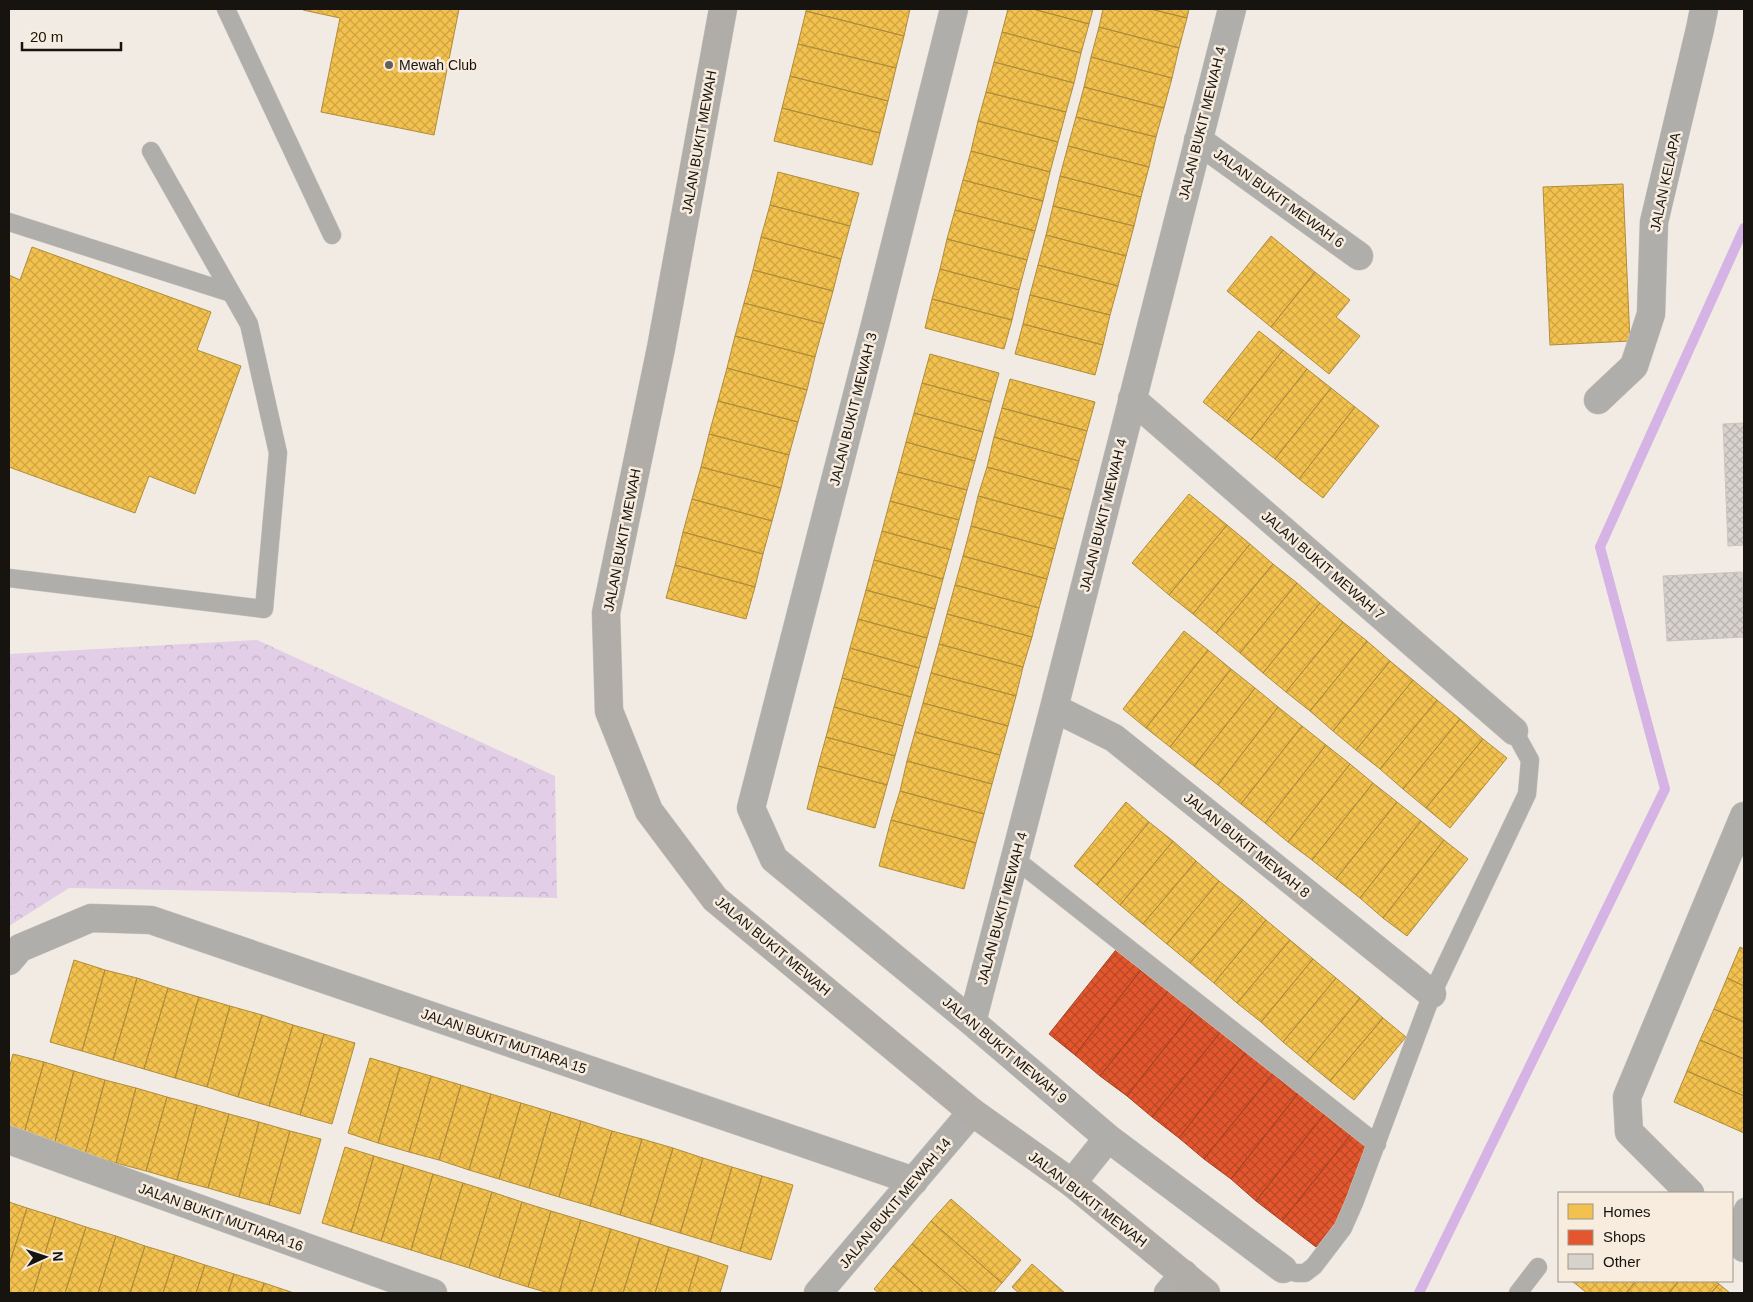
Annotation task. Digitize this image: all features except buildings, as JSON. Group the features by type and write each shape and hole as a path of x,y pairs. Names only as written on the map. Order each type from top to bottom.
{"street":[{"name":"JALAN BUKIT MEWAH","path":"723,9 661,348 606,613 609,712 649,811 715,899 972,1112 1072,1183 1176,1283 1206,1293"},
{"name":"JALAN BUKIT MEWAH 3","path":"751,808 954,9"},
{"name":"JALAN BUKIT MEWAH 4","path":"972,1022 1232,9"},
{"name":"JALAN KELAPA","path":"1598,400 1634,366 1651,314 1654,222 1704,9"},
{"name":"JALAN BUKIT MEWAH 6","path":"1198,140 1359,256"},
{"name":"JALAN BUKIT MEWAH 7","path":"1132,399 1514,731"},
{"name":"JALAN BUKIT MEWAH 8","path":"1054,708 1114,738 1432,994"},
{"name":"JALAN BUKIT MEWAH 9","path":"751,808 774,859 972,1022 1108,1138 1283,1269"},
{"path":"1689,1192 1629,1132 1627,1097 1744,816"},
{"name":"JALAN BUKIT MUTIARA 15","path":"9,960 20,948 91,918 151,920 914,1181"},
{"name":"JALAN BUKIT MEWAH 14","path":"818,1293 972,1112"},
{"path":"1072,1183 1108,1138"},
{"name":"JALAN BUKIT MUTIARA 16","path":"9,1140 433,1293"}],"lane":[{"path":"226,9 332,235"},
{"path":"9,578 264,609 278,454 249,324 151,151"},
{"path":"9,222 231,293"},
{"path":"1283,1269 1296,1273 1305,1273 1314,1266 1344,1228 1432,994 1527,794 1530,760 1514,731"},
{"path":"1015,859 1377,1144"},
{"path":"1736,1239 1744,1207"},
{"path":"1518,1293 1538,1267"}],"green space":[{"path":"257,640 555,776 557,898 69,888 9,926 9,654"}],"waterway":[{"path":"1419,1293 1665,789 1600,547 1744,228"}],"place":[{"name":"Mewah Club","path":"389,65"}]}
